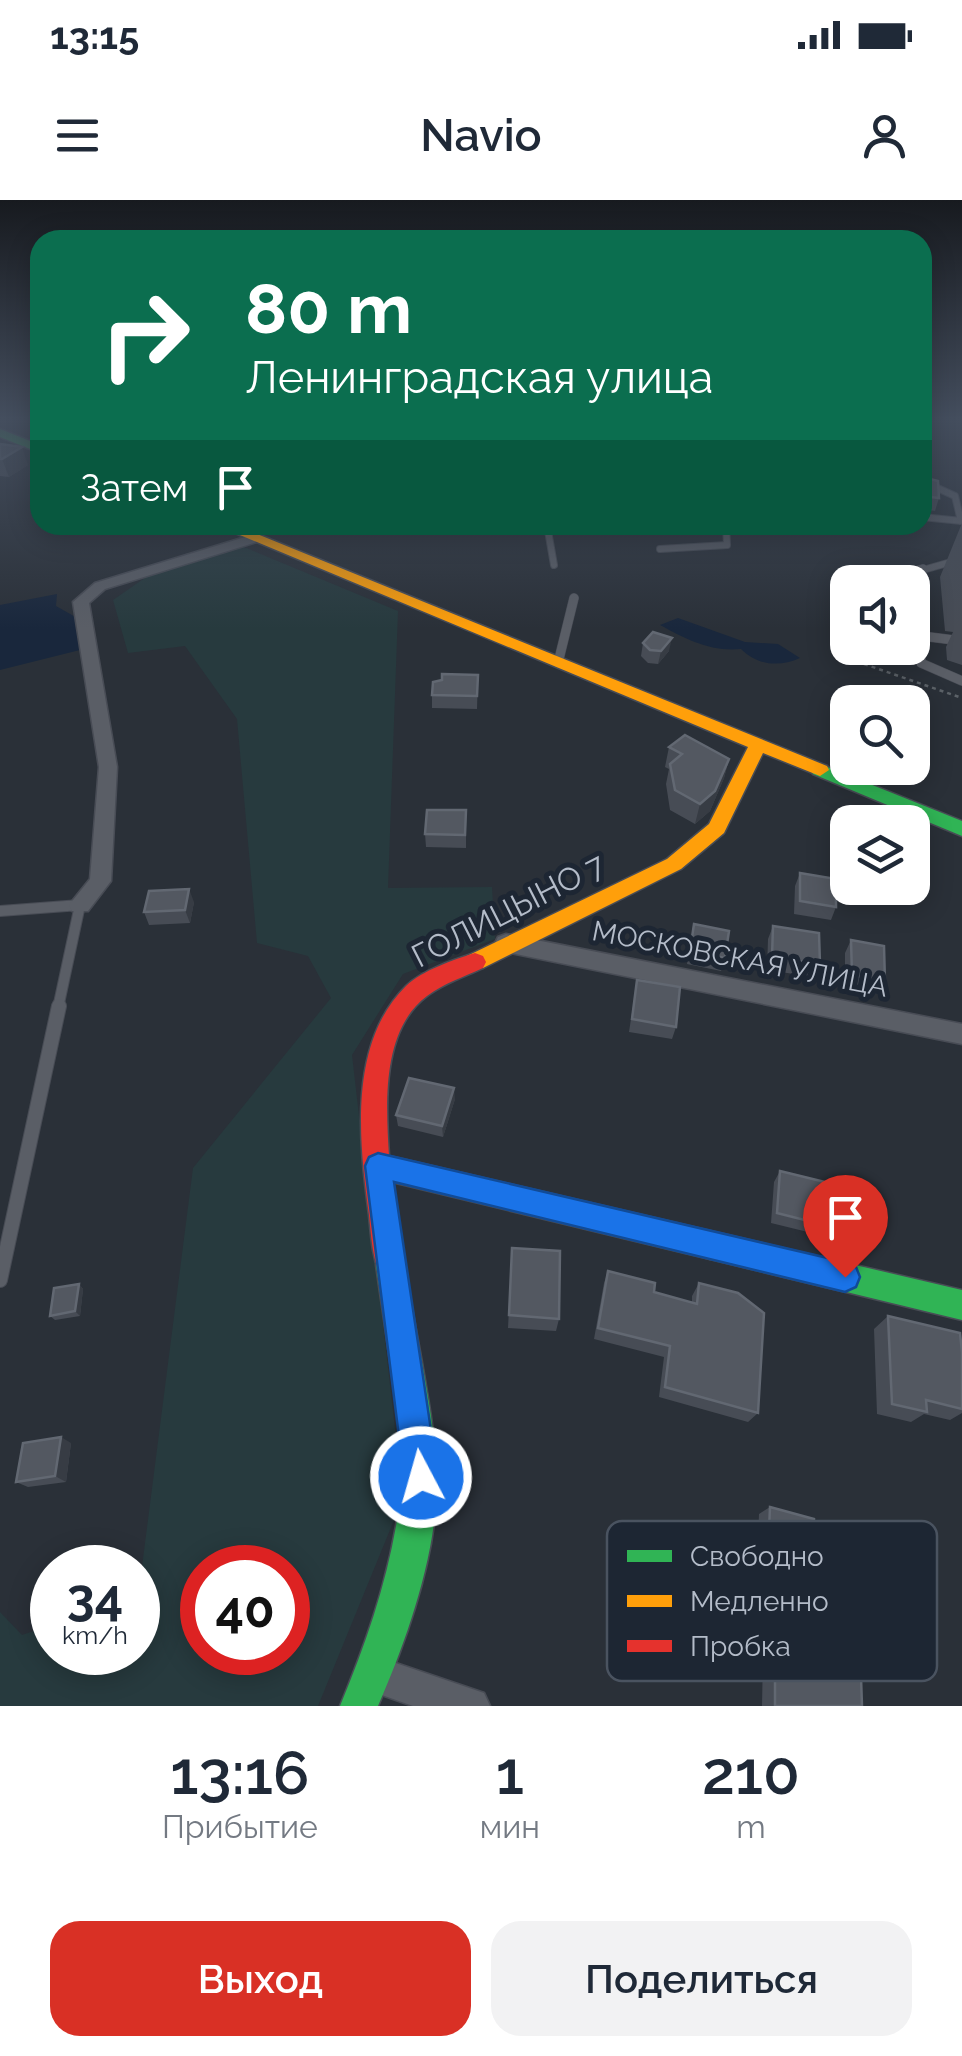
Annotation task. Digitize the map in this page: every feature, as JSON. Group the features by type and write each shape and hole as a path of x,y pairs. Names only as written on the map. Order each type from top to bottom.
{"street":[{"path":"80,905 100,880 108,767 81,602 100,586 229,535"},
{"path":"254,535 962,830"},
{"name":"ГОЛИЦЫНО 7","path":"367,1690 422,1498 420,1457 378,1166 375,1096 386,1030 414,992 506,943 674,864 718,828 758,745"},
{"name":"МОСКОВСКАЯ УЛИЦА","path":"506,943 962,1034"},
{"path":"378,1166 962,1305"},
{"path":"367,1690 471,1706"}],"lane":[{"path":"932,518 961,521 955,496 938,488"},
{"path":"548,535 554,565"},
{"path":"660,549 727,545 729,535"},
{"path":"951,562 954,550"},
{"path":"930,567 951,562 962,564"},
{"path":"558,664 574,598"},
{"path":"930,637 962,641"},
{"path":"925,665 938,674 962,680"},
{"path":"0,911 80,905 0,1280"}],"path":[{"path":"867,665 962,698"}],"green space":[{"path":"239,545 398,611 388,888 492,887 495,939 403,974 352,1055 403,1498 318,1706 0,1706 0,1612 22,1635 30,1632 30,1675 160,1675 160,1545 145,1545 193,1168 331,998 308,956 257,943 237,719 185,646 128,653 113,600 155,571"}],"water":[{"path":"57,594 56,606 79,619 84,649 0,670 0,605"},
{"path":"678,618 745,642 778,644 800,658 777,664 762,662 741,649 709,646 660,625"}],"building":[{"path":"653,632 672,638 661,651 650,650 643,643"},
{"path":"442,674 478,675 477,696 432,695 433,682 442,680"},
{"path":"685,735 729,759 715,791 700,804 675,790 670,764 682,754 669,747"},
{"path":"427,810 466,810 465,835 425,834"},
{"path":"800,873 830,878 830,905 836,907 800,901"},
{"path":"189,889 185,910 144,912 149,891"},
{"path":"694,924 729,931 725,958 690,951"},
{"path":"773,926 819,933 820,964 772,957"},
{"path":"851,940 884,946 885,982 852,975"},
{"path":"637,980 680,987 676,1027 632,1019"},
{"path":"409,1078 454,1088 442,1126 396,1115"},
{"path":"780,1171 829,1183 828,1226 777,1213"},
{"path":"512,1248 560,1251 559,1319 509,1315"},
{"path":"608,1271 655,1283 654,1292 697,1304 699,1283 738,1293 764,1313 758,1413 665,1387 670,1346 598,1328"},
{"path":"79,1284 75,1311 50,1316 54,1288"},
{"path":"888,1316 960,1333 962,1409 926,1400 927,1412 892,1404"},
{"path":"61,1437 55,1476 16,1482 23,1443"},
{"path":"770,1507 814,1519 814,1521 769,1521"},
{"path":"775,1681 861,1681 862,1706 775,1706"}],"traffic: fast":[{"path":"820,770 962,829"},
{"path":"710,1245 962,1305"},
{"path":"359,1706 403,1585 419,1489 420,1457 390,1265"}],"traffic: slow":[{"path":"247,535 820,770"},
{"path":"475,962 674,864 717,828 758,745"}],"traffic: jam":[{"path":"390,1265 374,1123 382,1050 394,1019 413,994 475,962"},
{"path":"379,1166 710,1245"}],"route":[{"path":"421,1477 378,1166 845,1277"}]}
